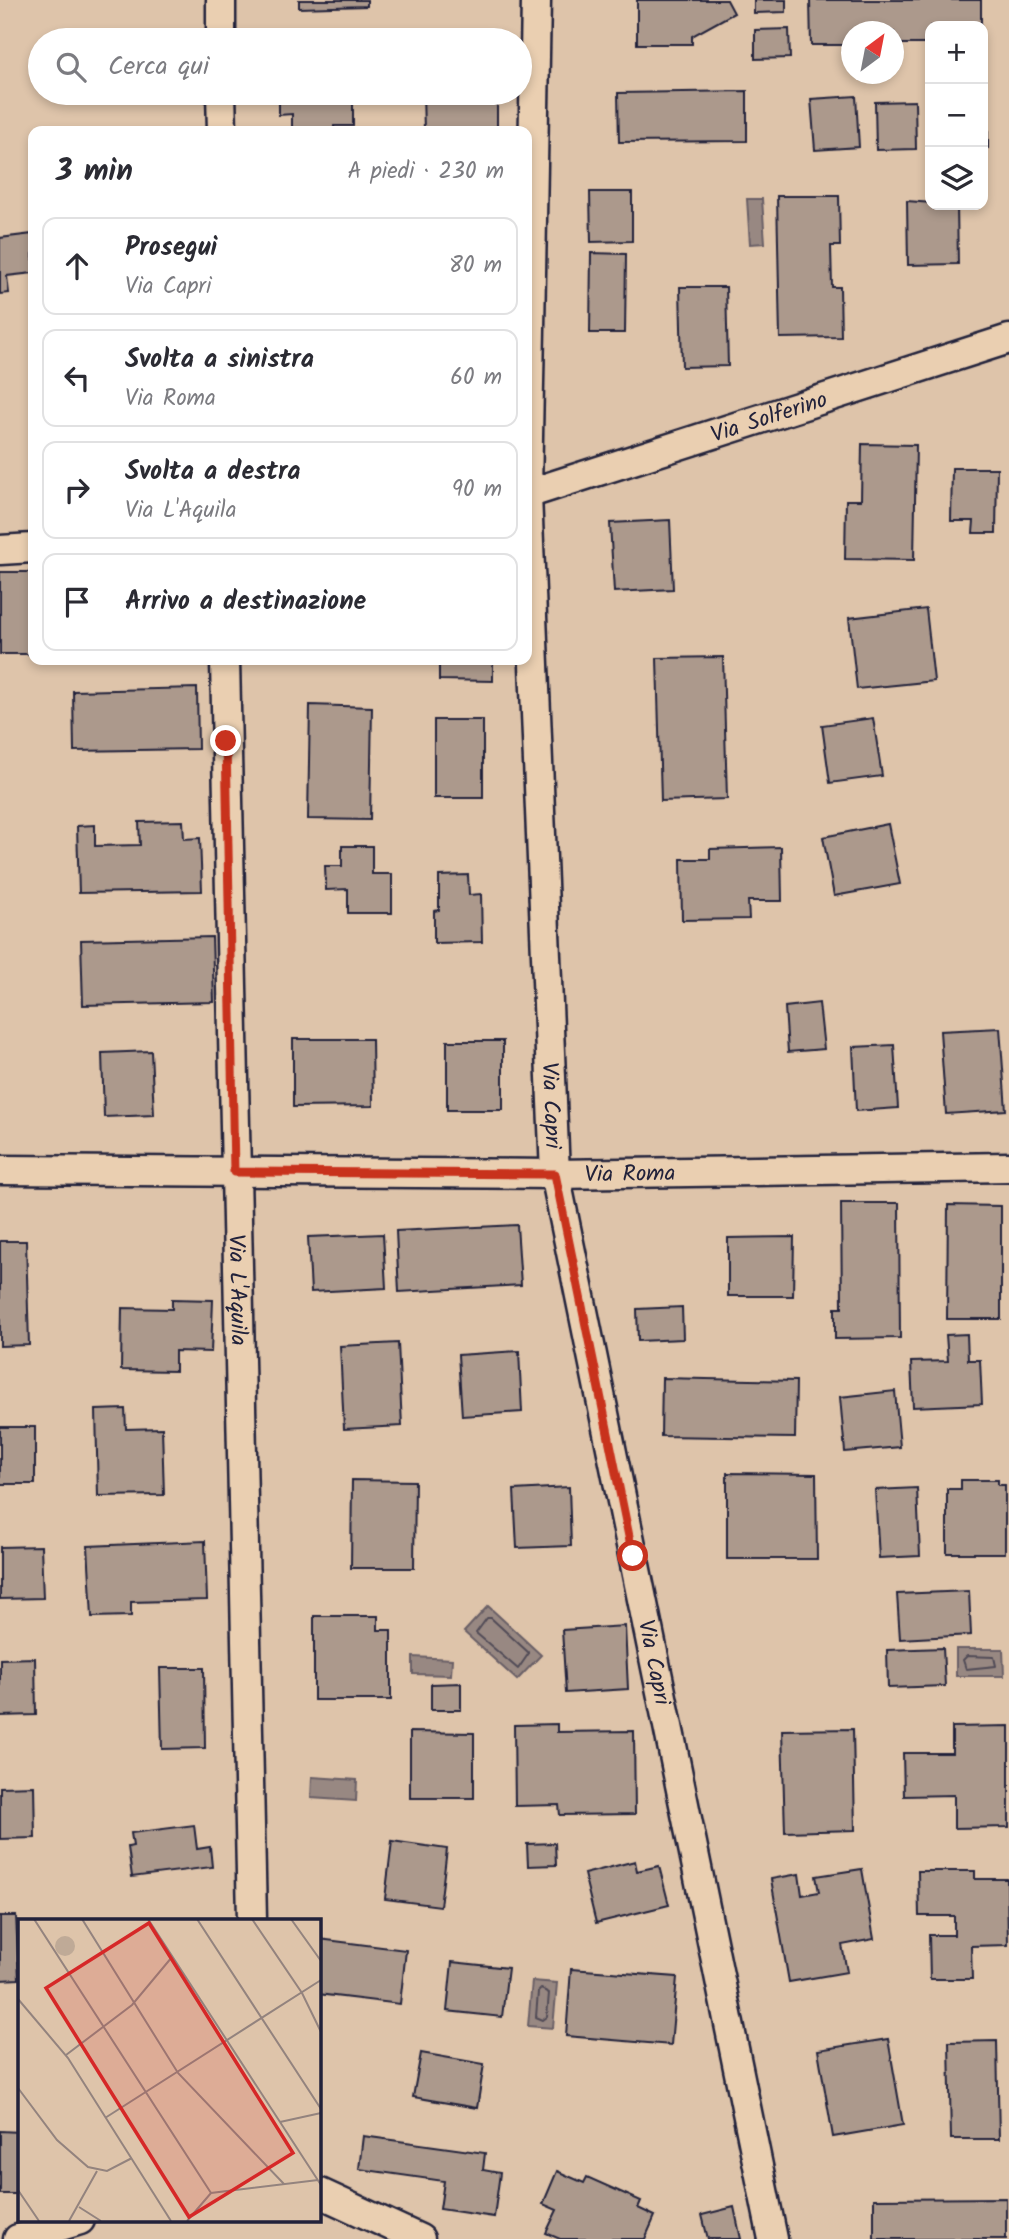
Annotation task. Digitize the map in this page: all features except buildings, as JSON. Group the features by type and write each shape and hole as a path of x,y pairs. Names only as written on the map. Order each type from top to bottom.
{"street":[{"path":"221,0 221,28"},
{"name":"Via Capri","path":"532,219 536,0"},
{"path":"221,105 222,126"},
{"name":"Via Solferino","path":"532,491 1009,339"},
{"path":"0,550 28,548"},
{"name":"Via Capri","path":"532,615 555,1174 773,2239"},
{"name":"Via L'Aquila","path":"225,665 251,1919"},
{"name":"Via Roma","path":"0,1170 555,1174 1009,1167"},
{"path":"320,2193 420,2239"},
{"path":"18,2239 73,2222"}],"water":[{"path":"747,199 762,199 765,243 750,244"},
{"path":"488,1606 541,1655 517,1680 464,1632"},
{"path":"956,1649 1003,1649 1004,1676 956,1676"},
{"path":"413,1657 452,1659 451,1675 413,1674"},
{"path":"312,1777 357,1780 356,1801 311,1798"},
{"path":"532,1981 557,1983 553,2028 528,2026"}],"route":[{"path":"226,741 234,1172 555,1174 633,1556"}]}
